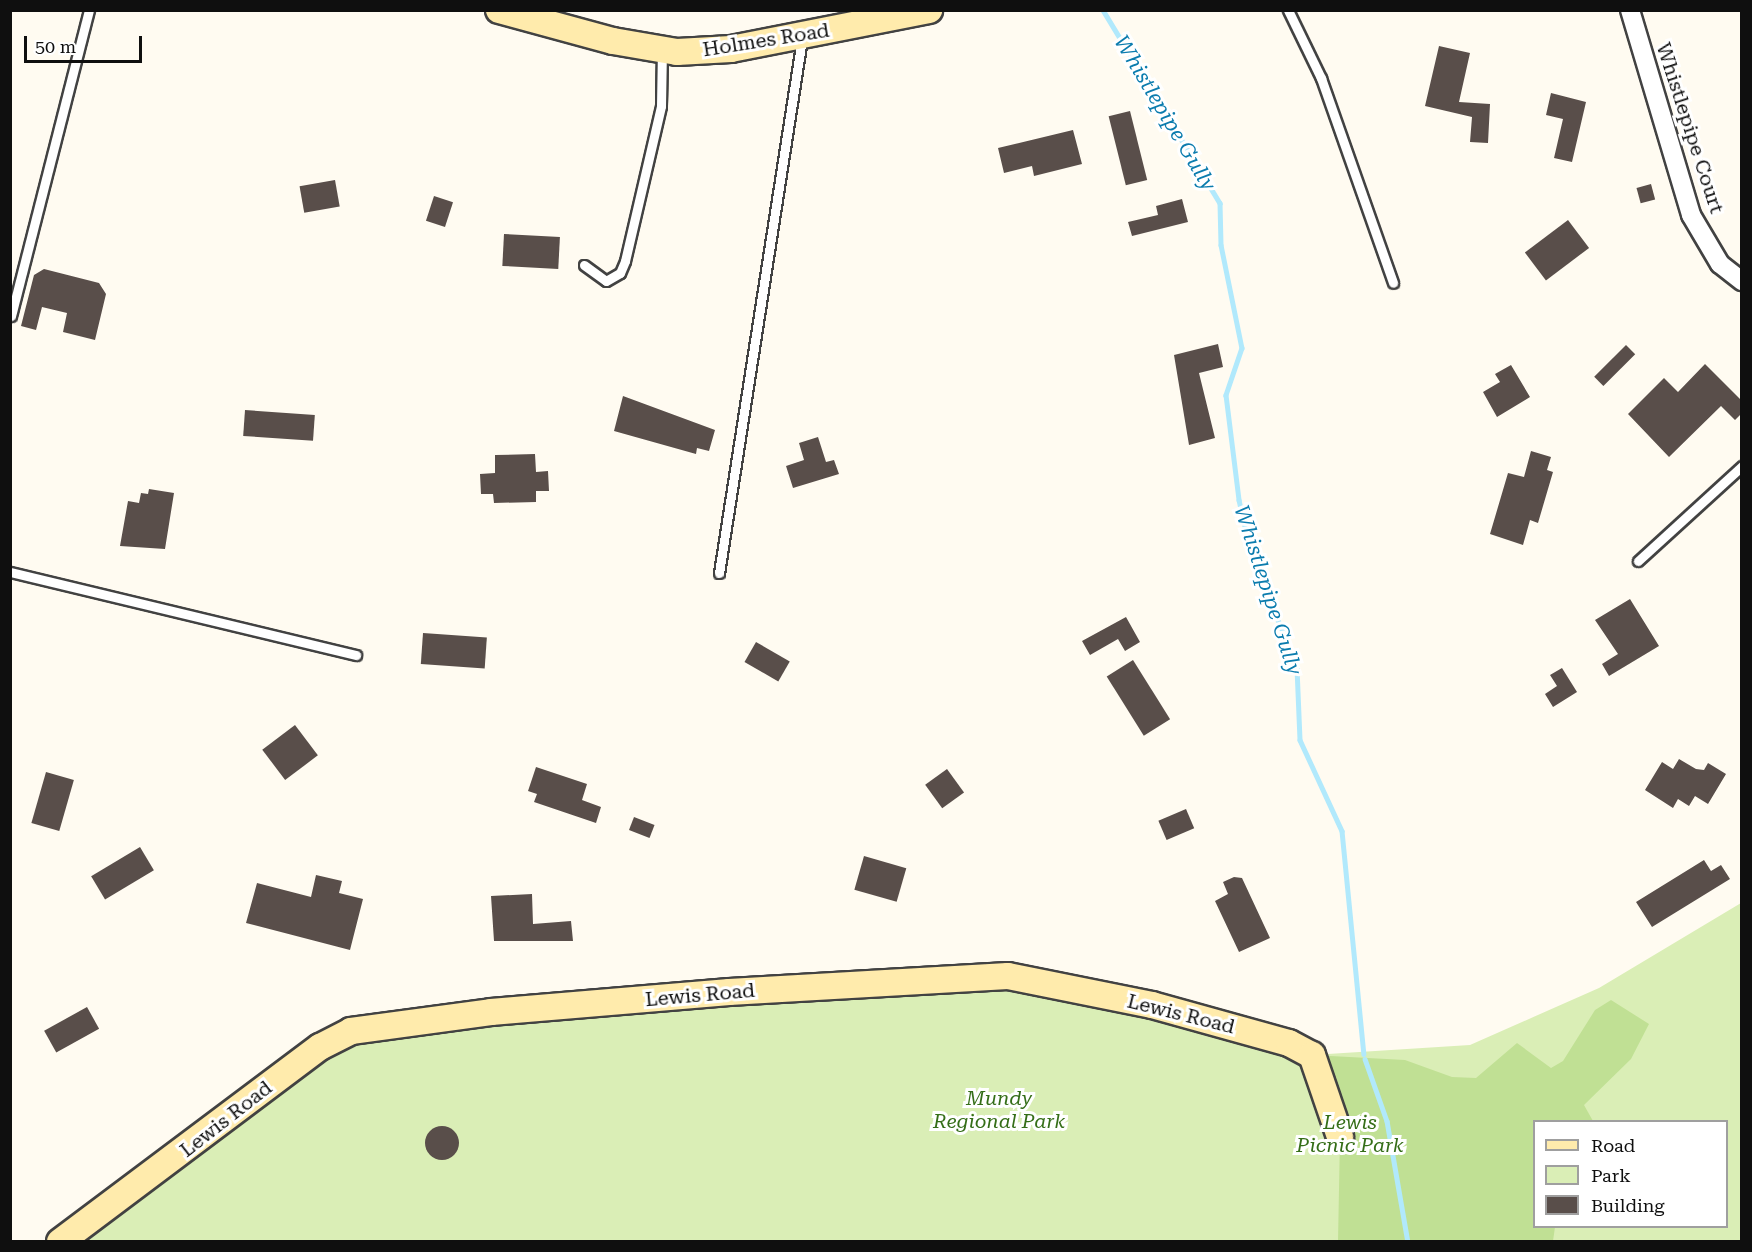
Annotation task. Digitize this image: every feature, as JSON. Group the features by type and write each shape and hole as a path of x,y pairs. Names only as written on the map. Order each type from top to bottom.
{"street":[{"name":"Holmes Road","path":"499,10 662,49 731,49 929,10"},
{"name":"Whistlepipe Court","path":"1630,10 1690,215 1720,264 1742,281"},
{"name":"Lewis Road","path":"60,1242 320,1047 351,1031 491,1012 729,992 1008,976 1152,1005 1289,1043 1312,1055 1340,1137"}],"lane":[{"path":"11,316 89,10"},
{"path":"1288,10 1321,78 1393,283"},
{"path":"719,573 803,36"},
{"path":"584,265 606,281 620,273 625,261 662,106 662,49"},
{"path":"1638,561 1742,466"},
{"path":"10,572 356,655"}],"green space":[{"name":"Mundy Regional Park","path":"1741,903 1741,1241 57,1242 351,1031 1008,976 1312,1055 1470,1045 1599,988"},
{"name":"Lewis Picnic Park","path":"1611,1000 1649,1024 1631,1059 1584,1105 1592,1120 1533,1120 1533,1228 1555,1228 1553,1241 1338,1241 1340,1137 1312,1055 1405,1060 1452,1077 1476,1078 1517,1043 1551,1068 1563,1061 1595,1010"}],"building":[{"path":"1439,46 1470,53 1459,102 1490,104 1488,143 1470,142 1472,117 1425,106"},
{"path":"1551,93 1586,102 1572,162 1554,158 1563,119 1546,115"},
{"path":"1130,111 1147,180 1126,185 1109,116"},
{"path":"1073,130 1082,164 1034,176 1032,166 1004,173 998,148"},
{"path":"335,180 340,207 304,213 300,186"},
{"path":"1651,184 1655,199 1641,203 1637,188"},
{"path":"434,196 453,202 445,227 426,221"},
{"path":"1182,199 1188,222 1132,236 1128,222 1158,215 1156,206"},
{"path":"1568,220 1589,248 1546,280 1525,252"},
{"path":"504,234 560,237 558,269 502,266"},
{"path":"44,269 99,283 106,294 95,340 63,332 67,313 42,307 36,330 21,326 34,275"},
{"path":"1218,344 1223,367 1199,373 1215,438 1189,445 1174,355"},
{"path":"1626,345 1635,354 1603,386 1594,377"},
{"path":"1705,364 1742,401 1742,413 1735,420 1721,406 1669,457 1628,414 1664,378 1678,392"},
{"path":"1511,365 1530,397 1497,417 1483,392 1500,382 1495,374"},
{"path":"623,396 715,430 709,451 697,448 696,454 614,431"},
{"path":"245,410 315,415 313,441 243,436"},
{"path":"818,437 826,462 834,460 839,474 793,488 786,466 804,460 799,443"},
{"path":"1531,451 1551,457 1547,470 1553,472 1538,523 1530,520 1523,545 1490,534 1508,473 1524,477"},
{"path":"535,454 536,472 548,471 549,491 536,491 536,502 494,503 493,494 481,494 480,474 495,473 495,455"},
{"path":"149,489 174,493 165,549 120,546 128,501 139,503 141,493 148,494"},
{"path":"1630,599 1659,646 1609,676 1602,664 1618,654 1595,620"},
{"path":"1126,617 1140,642 1125,651 1118,639 1090,655 1082,641"},
{"path":"423,633 487,637 485,668 421,664"},
{"path":"756,642 790,662 778,681 744,662"},
{"path":"1133,660 1170,719 1144,736 1107,676"},
{"path":"1562,668 1577,692 1553,707 1545,694 1557,686 1550,675"},
{"path":"295,725 318,755 285,780 262,750"},
{"path":"1679,759 1696,769 1704,770 1708,763 1726,774 1708,804 1695,796 1689,806 1678,799 1673,808 1645,790 1662,762 1673,769"},
{"path":"536,767 587,784 582,800 601,807 596,823 534,802 537,794 528,791"},
{"path":"947,769 964,792 942,808 925,785"},
{"path":"46,772 74,780 59,831 31,823"},
{"path":"1186,809 1194,828 1167,840 1158,821"},
{"path":"634,817 655,825 650,838 629,830"},
{"path":"140,847 154,870 105,900 91,876"},
{"path":"864,856 906,868 897,902 854,890"},
{"path":"1704,860 1711,871 1721,865 1730,879 1652,927 1636,902"},
{"path":"316,875 342,881 339,893 363,899 350,950 246,923 257,883 311,897"},
{"path":"1234,877 1242,878 1270,938 1239,952 1215,901 1228,894 1223,882"},
{"path":"532,894 533,924 571,921 573,941 494,941 491,896"},
{"path":"87,1007 99,1029 56,1053 44,1031"},
{"path":"442,1126 454,1131 459,1143 454,1155 442,1160 430,1155 425,1143 430,1131"}],"waterway":[{"name":"Whistlepipe Gully","path":"1103,10 1220,203 1221,245 1242,348 1226,395 1239,500 1250,549 1297,668 1300,740 1342,831 1364,1054"},
{"name":"Whistlepipe Gully","path":"1365,1059 1387,1121 1408,1242"}]}
